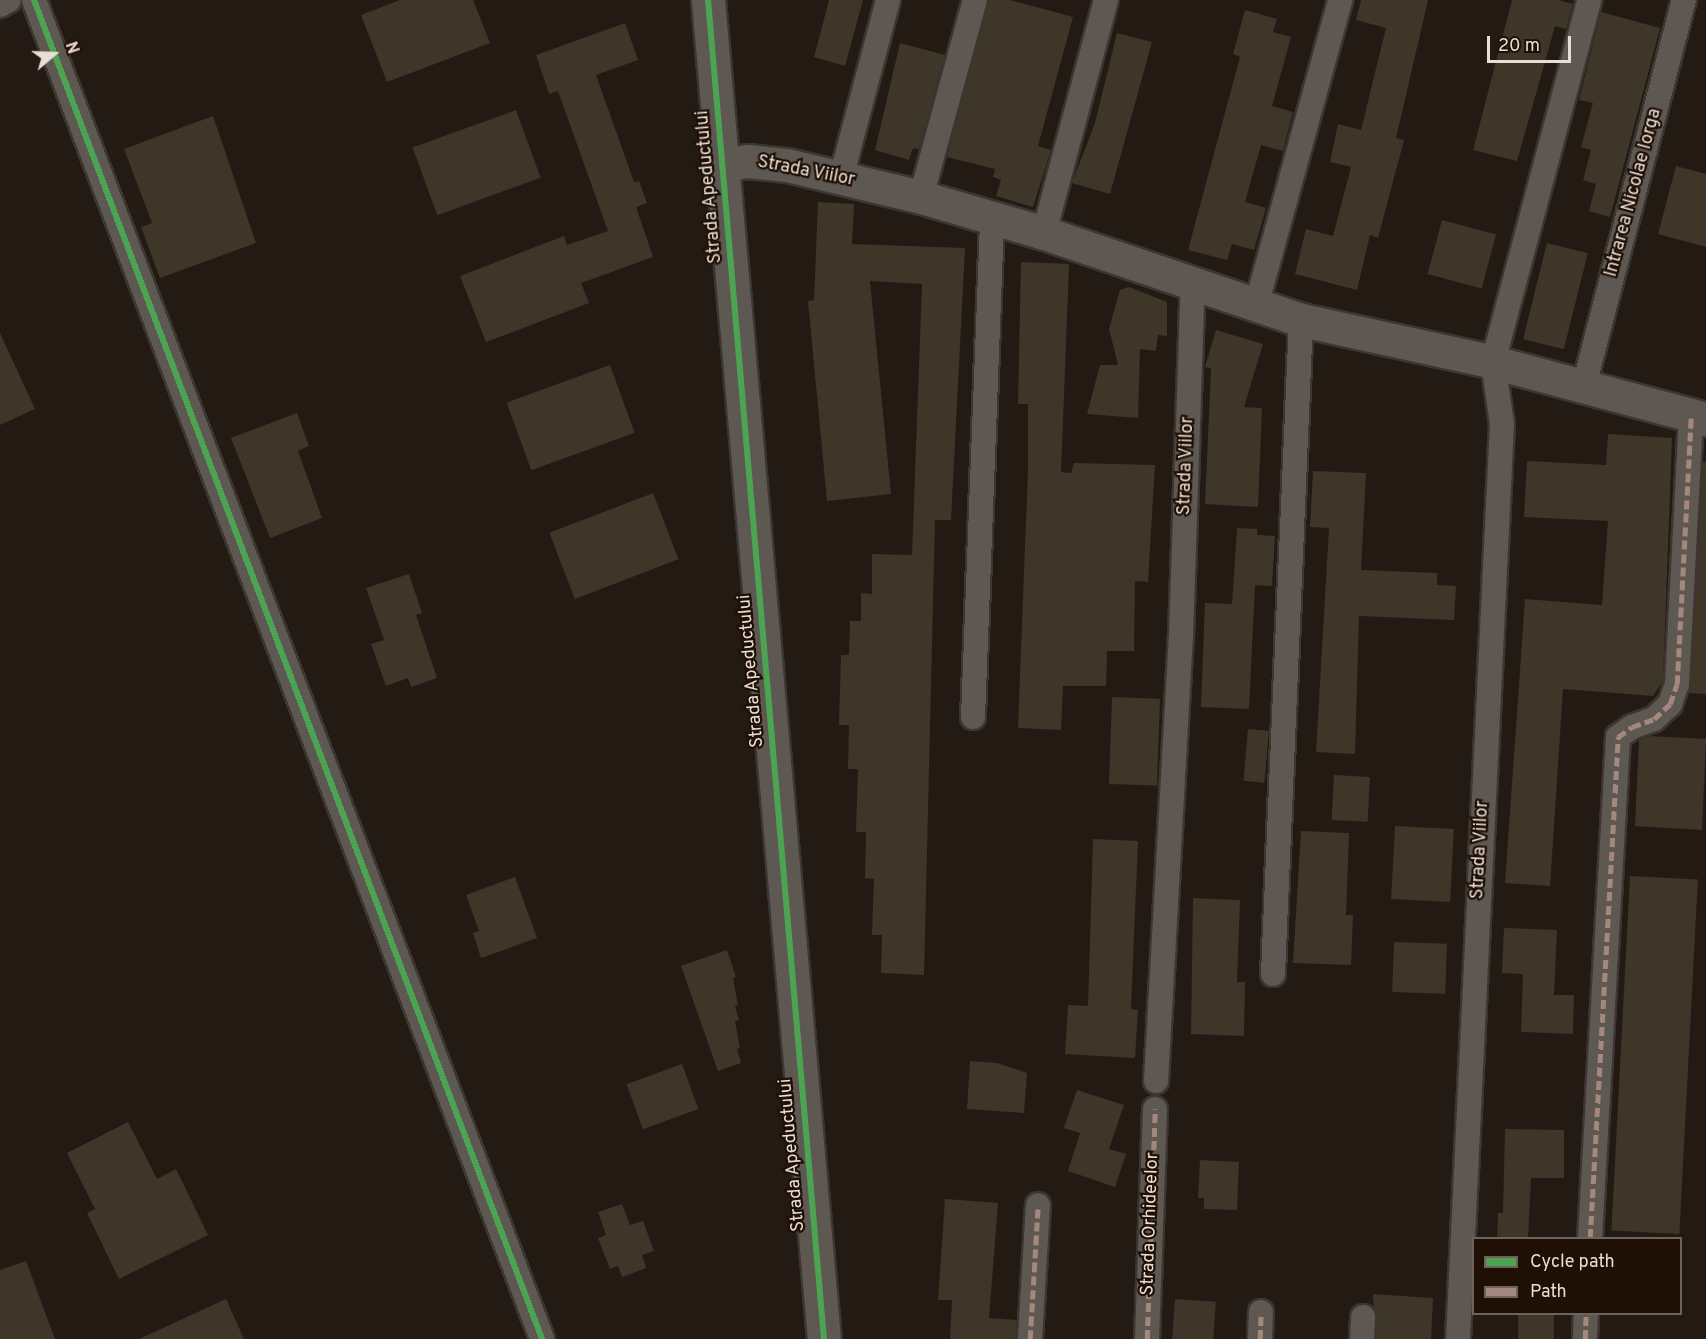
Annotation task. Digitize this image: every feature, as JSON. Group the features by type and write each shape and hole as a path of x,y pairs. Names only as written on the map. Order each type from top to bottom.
{"street":[{"path":"0,5 9,0"},
{"path":"34,0 542,1339"},
{"name":"Strada Apeductului","path":"708,0 824,1339"},
{"path":"841,178 888,0"},
{"path":"921,197 975,0"},
{"path":"1044,233 1106,0"},
{"path":"1256,306 1340,0"},
{"path":"1492,362 1589,0"},
{"name":"Intrarea Nicolae Iorga","path":"1584,386 1684,0"},
{"name":"Strada Viilor","path":"724,164 768,162 921,197 1044,233 1301,320 1492,362 1699,417"},
{"path":"973,717 992,218"},
{"name":"Strada Viilor","path":"1156,1081 1181,636 1193,283"},
{"path":"1273,974 1301,320"},
{"name":"Strada Viilor","path":"1458,1339 1502,424 1492,362"},
{"path":"1590,1237 1618,737 1632,727 1654,719 1670,704 1677,684 1699,417"},
{"name":"Strada Orhideelor","path":"1147,1339 1155,1109"},
{"path":"1030,1339 1038,1205"},
{"path":"1260,1339 1261,1312"},
{"path":"1585,1339 1586,1315"}],"building":[{"path":"400,0 473,0 490,43 387,82 361,15"},
{"path":"829,0 863,0 845,66 814,57"},
{"path":"989,0 1010,0 1073,17 1038,146 1051,150 1033,207 996,196 1001,180 993,177 995,169 947,157"},
{"path":"1361,0 1428,0 1396,138 1404,140 1378,238 1370,235 1357,290 1295,274 1306,229 1333,236 1351,167 1330,162 1338,124 1361,130 1386,28 1356,20"},
{"path":"1512,0 1558,0 1573,4 1566,29 1555,26 1517,161 1473,150"},
{"path":"1245,10 1277,19 1273,32 1291,37 1272,106 1293,112 1283,151 1261,145 1245,202 1266,208 1254,250 1232,244 1227,260 1188,250 1240,57 1233,54"},
{"path":"1601,12 1660,28 1610,217 1589,211 1596,184 1583,180 1591,150 1581,147 1593,103 1579,100"},
{"path":"625,23 638,60 596,75 634,182 639,181 647,203 636,207 653,257 581,283 589,303 486,342 460,276 564,236 567,245 608,231 558,91 549,94 536,55"},
{"path":"1117,33 1152,42 1110,194 1072,183 1095,123"},
{"path":"900,43 945,55 919,149 913,148 909,160 875,150"},
{"path":"516,110 541,178 437,215 413,148"},
{"path":"213,116 256,243 160,278 141,227 152,223 124,149"},
{"path":"1676,166 1706,174 1706,247 1658,234"},
{"path":"818,202 854,204 852,244 965,248 951,520 935,520 924,975 881,973 882,935 872,935 874,879 865,878 866,832 856,832 858,769 848,769 849,725 839,725 841,655 849,655 850,621 861,621 861,593 872,594 872,554 912,555 922,284 870,281 891,494 827,501 808,301 814,300"},
{"path":"1442,220 1496,234 1482,289 1428,274"},
{"path":"1547,243 1588,253 1564,349 1523,339"},
{"path":"1021,262 1069,264 1061,472 1071,473 1074,463 1155,465 1148,582 1135,581 1134,651 1107,651 1106,686 1063,686 1061,730 1018,728 1028,470 1028,404 1018,404"},
{"path":"1129,287 1167,302 1167,336 1158,335 1156,351 1140,349 1138,418 1087,414 1100,365 1118,365 1109,329 1120,290"},
{"path":"1216,330 1263,344 1244,407 1262,408 1258,507 1205,504 1211,368 1205,367"},
{"path":"0,333 35,409 0,425"},
{"path":"610,365 635,433 531,470 507,403"},
{"path":"297,413 309,446 298,451 322,518 270,538 231,438"},
{"path":"1608,434 1672,438 1663,681 1653,696 1563,689 1550,886 1505,883 1525,599 1602,605 1608,521 1524,517 1527,461 1606,465"},
{"path":"1703,462 1706,462 1706,694 1689,693"},
{"path":"1313,471 1366,473 1361,570 1437,573 1437,585 1456,586 1454,620 1359,616 1355,754 1316,752 1329,528 1310,527"},
{"path":"653,493 678,559 575,599 549,533"},
{"path":"1237,528 1257,529 1257,535 1275,536 1272,586 1255,585 1249,709 1201,707 1205,603 1232,604"},
{"path":"409,574 422,613 416,615 437,678 411,687 408,678 386,686 371,644 384,640 366,588"},
{"path":"1112,697 1160,699 1157,786 1109,784"},
{"path":"1248,729 1269,731 1264,783 1243,781"},
{"path":"1649,736 1706,739 1702,830 1635,826 1639,740"},
{"path":"1334,775 1370,777 1368,822 1332,820"},
{"path":"1395,826 1454,829 1450,902 1391,899"},
{"path":"1301,831 1349,833 1346,915 1353,915 1351,965 1293,963"},
{"path":"1093,839 1138,841 1131,1009 1138,1010 1135,1058 1065,1054 1068,1005 1088,1006"},
{"path":"1630,876 1698,880 1679,1234 1611,1231"},
{"path":"515,877 537,938 481,958 473,933 479,931 466,895"},
{"path":"1193,898 1240,900 1237,982 1245,982 1244,1036 1191,1034"},
{"path":"1504,928 1557,930 1554,995 1574,995 1573,1034 1521,1032 1523,974 1502,973"},
{"path":"1394,942 1447,944 1445,994 1392,992"},
{"path":"727,950 736,977 733,978 738,1005 735,1006 739,1020 735,1021 740,1048 737,1049 741,1063 718,1071 681,966"},
{"path":"970,1061 997,1063 1027,1073 1024,1113 967,1109"},
{"path":"682,1064 698,1109 643,1129 627,1084"},
{"path":"1077,1090 1124,1105 1109,1149 1126,1154 1115,1187 1068,1171 1080,1133 1064,1128"},
{"path":"128,1122 157,1179 176,1169 208,1235 119,1279 87,1213 95,1209 67,1153"},
{"path":"1505,1129 1564,1130 1564,1178 1531,1178 1528,1237 1497,1237 1498,1213 1503,1213"},
{"path":"1200,1160 1239,1162 1237,1210 1204,1209 1204,1198 1198,1198"},
{"path":"945,1199 998,1203 989,1318 1017,1320 1016,1339 950,1339 952,1300 938,1300"},
{"path":"622,1204 630,1225 643,1221 654,1251 642,1255 646,1268 622,1277 618,1266 610,1269 598,1238 606,1235 598,1212"},
{"path":"26,1261 55,1339 0,1339 0,1270"},
{"path":"1373,1294 1433,1298 1431,1339 1376,1339"},
{"path":"226,1299 244,1339 139,1339"},
{"path":"1175,1299 1216,1302 1213,1339 1172,1339"},
{"path":"1518,1315 1554,1315 1554,1339 1518,1339"}],"marked path":[{"path":"1590,1237 1618,737 1632,727 1654,719 1670,704 1677,684 1691,415"},
{"path":"1147,1339 1155,1109"},
{"path":"1030,1339 1038,1205"},
{"path":"1260,1339 1261,1312"},
{"path":"1585,1339 1586,1315"}],"cycle path":[{"path":"34,0 542,1339"},
{"path":"708,0 824,1339"}]}
